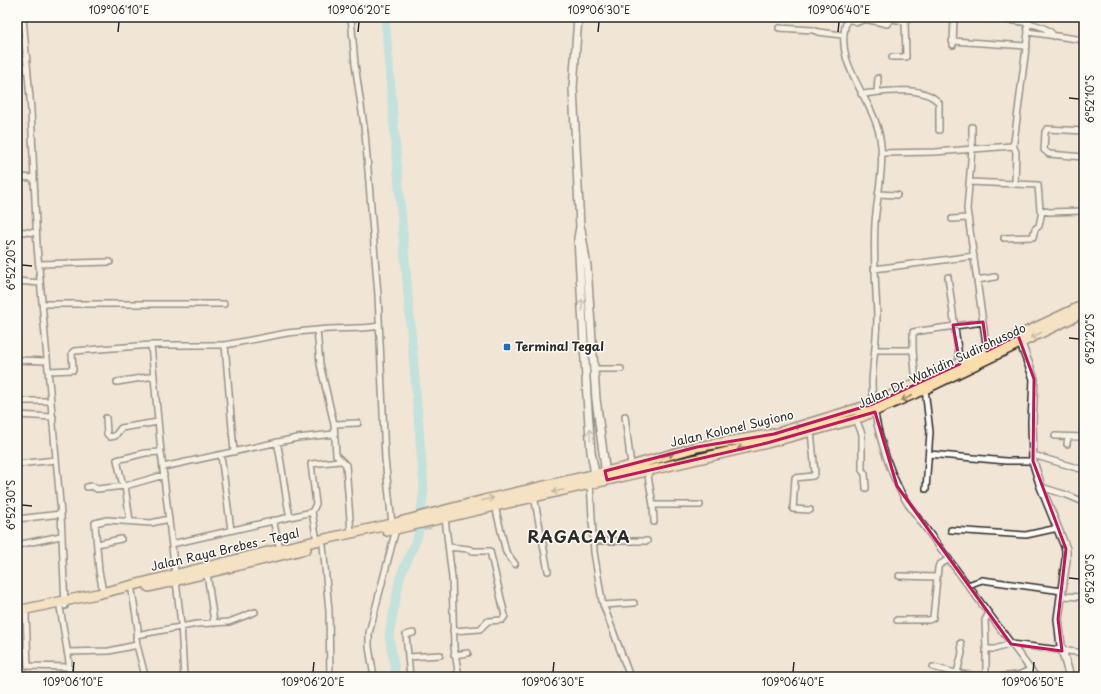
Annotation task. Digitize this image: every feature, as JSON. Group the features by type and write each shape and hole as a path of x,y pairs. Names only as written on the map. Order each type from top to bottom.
{"highway":[{"name":"Jalan Kolonel Sugiono","path":"606,476 631,466 697,447 774,434 874,408 916,384 987,351 1020,339 1084,305"},
{"name":"Jalan Dr. Wahidin Sudirohusodo","path":"592,482 606,476 648,474 856,419 874,408 925,389 1020,339 1084,312"},
{"path":"440,516 496,510 592,482"},
{"path":"440,516 592,482"},
{"name":"Jalan Raya Brebes - Tegal","path":"63,604 103,592 207,573 320,543 440,516"},
{"name":"Jalan Raya Brebes - Tegal","path":"20,614 132,591 280,549 320,543 351,533 394,527"}],"main road":[{"path":"578,17 573,88 580,227 578,238 592,482"},
{"path":"580,227 583,237 587,267 593,369 606,476"},
{"path":"1020,339 1034,379 1032,422 1033,458 1041,487 1066,549 1066,560 1058,619 1062,651 1070,677"},
{"path":"588,411 597,410"}],"street":[{"path":"23,17 31,110 36,233 61,514 63,604 69,677"},
{"path":"351,17 355,64 365,133 379,326 385,459 394,527 369,633 369,647 374,677"},
{"path":"910,17 905,21 891,20 887,24 865,20 858,22 847,18 842,35 845,52 861,94 877,127 881,153 874,270 877,318 872,383 874,408 891,472 897,486 947,560 968,585 1008,645 1028,672 1036,677"},
{"path":"954,17 953,43 1027,46"},
{"path":"971,17 1026,20 1047,29 1054,36"},
{"path":"1015,184 1016,152 1013,145 1027,46 1028,32 1026,20"},
{"path":"892,57 906,57 905,21"},
{"path":"779,28 816,30 818,32 842,35"},
{"path":"1028,32 1084,40"},
{"path":"877,92 878,78"},
{"path":"861,94 915,91 932,97 939,103 939,130"},
{"path":"972,127 968,218 987,351"},
{"path":"1084,131 1047,129 1045,132 1044,150 1049,154 1084,157"},
{"path":"881,153 935,152 1008,147 1013,145"},
{"path":"17,177 34,178"},
{"path":"969,182 1038,185 1039,208 1042,211 1039,225 1035,229 1033,237 1004,238"},
{"path":"878,194 897,194"},
{"path":"1042,211 1084,211"},
{"path":"952,219 968,218"},
{"path":"17,231 36,233"},
{"path":"874,270 974,256"},
{"path":"39,264 110,262"},
{"path":"948,276 953,325 960,364"},
{"path":"977,280 995,277"},
{"path":"17,281 40,283"},
{"path":"42,304 224,304"},
{"path":"916,384 913,332 953,325 983,322"},
{"path":"48,371 73,370 72,353 74,351 151,345 225,345 287,333 336,328 346,330 379,326"},
{"path":"316,330 320,364 334,424 336,456 346,465 351,533"},
{"path":"151,345 161,452 181,626 184,677"},
{"path":"225,345 234,452"},
{"path":"875,350 913,350"},
{"path":"17,360 47,361"},
{"path":"593,369 621,369"},
{"path":"117,382 154,376"},
{"path":"925,389 930,432 926,489"},
{"path":"17,401 52,401"},
{"path":"17,415 53,417"},
{"path":"625,416 631,466"},
{"path":"106,418 107,434 110,437 115,436 121,428 158,422"},
{"path":"856,419 862,434 862,470 865,474 866,488"},
{"path":"334,424 358,423"},
{"path":"810,510 793,509 795,478 813,476 815,473 811,432"},
{"path":"163,467 277,442 311,436 334,434"},
{"path":"1055,436 1084,437"},
{"path":"1067,444 1068,437"},
{"path":"277,442 290,517"},
{"path":"130,521 124,486 117,460 145,453 161,452"},
{"path":"929,454 1006,461 1033,458 1084,470"},
{"path":"221,455 231,530"},
{"path":"17,464 56,460"},
{"path":"330,677 329,611 320,543 312,512 316,504 312,463 340,460"},
{"path":"648,474 654,522"},
{"path":"87,487 92,486 97,489 124,486 164,475"},
{"path":"592,482 593,541 603,605 630,677"},
{"path":"1041,487 1084,502"},
{"path":"534,498 548,571"},
{"path":"653,505 700,505"},
{"path":"496,510 506,552 515,564"},
{"path":"172,544 312,512"},
{"path":"17,519 61,514"},
{"path":"440,516 448,547 452,578 454,655 459,677"},
{"path":"103,592 99,571 95,523 107,520 151,523 169,519"},
{"path":"273,520 280,549"},
{"path":"951,530 1026,535 1058,528"},
{"path":"17,545 61,536"},
{"path":"97,544 121,539"},
{"path":"593,541 647,541"},
{"path":"448,547 469,549 473,552 490,551 505,616 502,620 488,621 483,628 480,629 453,631"},
{"path":"897,620 929,620 933,618 939,565 947,560"},
{"path":"207,573 214,622"},
{"path":"899,576 937,577"},
{"path":"968,585 982,580 1084,597"},
{"path":"132,591 138,629 136,636 137,645 144,672 143,677"},
{"path":"603,605 634,603"},
{"path":"136,636 181,626 214,622 229,622 255,612"},
{"path":"20,614 28,666 69,666"},
{"path":"986,675 987,615"},
{"path":"410,677 406,634 413,633"},
{"path":"957,673 962,653 961,643"},
{"path":"67,652 109,651 137,645"},
{"path":"986,649 995,649 1008,645 1084,653"},
{"path":"454,655 468,653"},
{"path":"408,657 440,655"},
{"path":"933,667 957,673 1000,677 1028,672"}],"highlighted area":[{"path":"983,322 987,351 1018,335 1034,379 1033,461 1066,549 1058,619 1062,651 1011,644 897,486 875,412 767,443 607,480 605,471 697,447 774,434 873,404 960,364 953,325"}],"waterway":[{"path":"385,17 424,488 418,536 400,577 389,635 396,677"},
{"path":"638,477 646,476"},
{"path":"537,501 584,490"},
{"path":"506,508 533,502"},
{"path":"479,515 494,511"},
{"path":"419,530 431,528"}],"place":[{"name":"Terminal Tegal","path":"507,347"}],"district":[{"name":"RAGACAYA","path":"579,537"}]}
